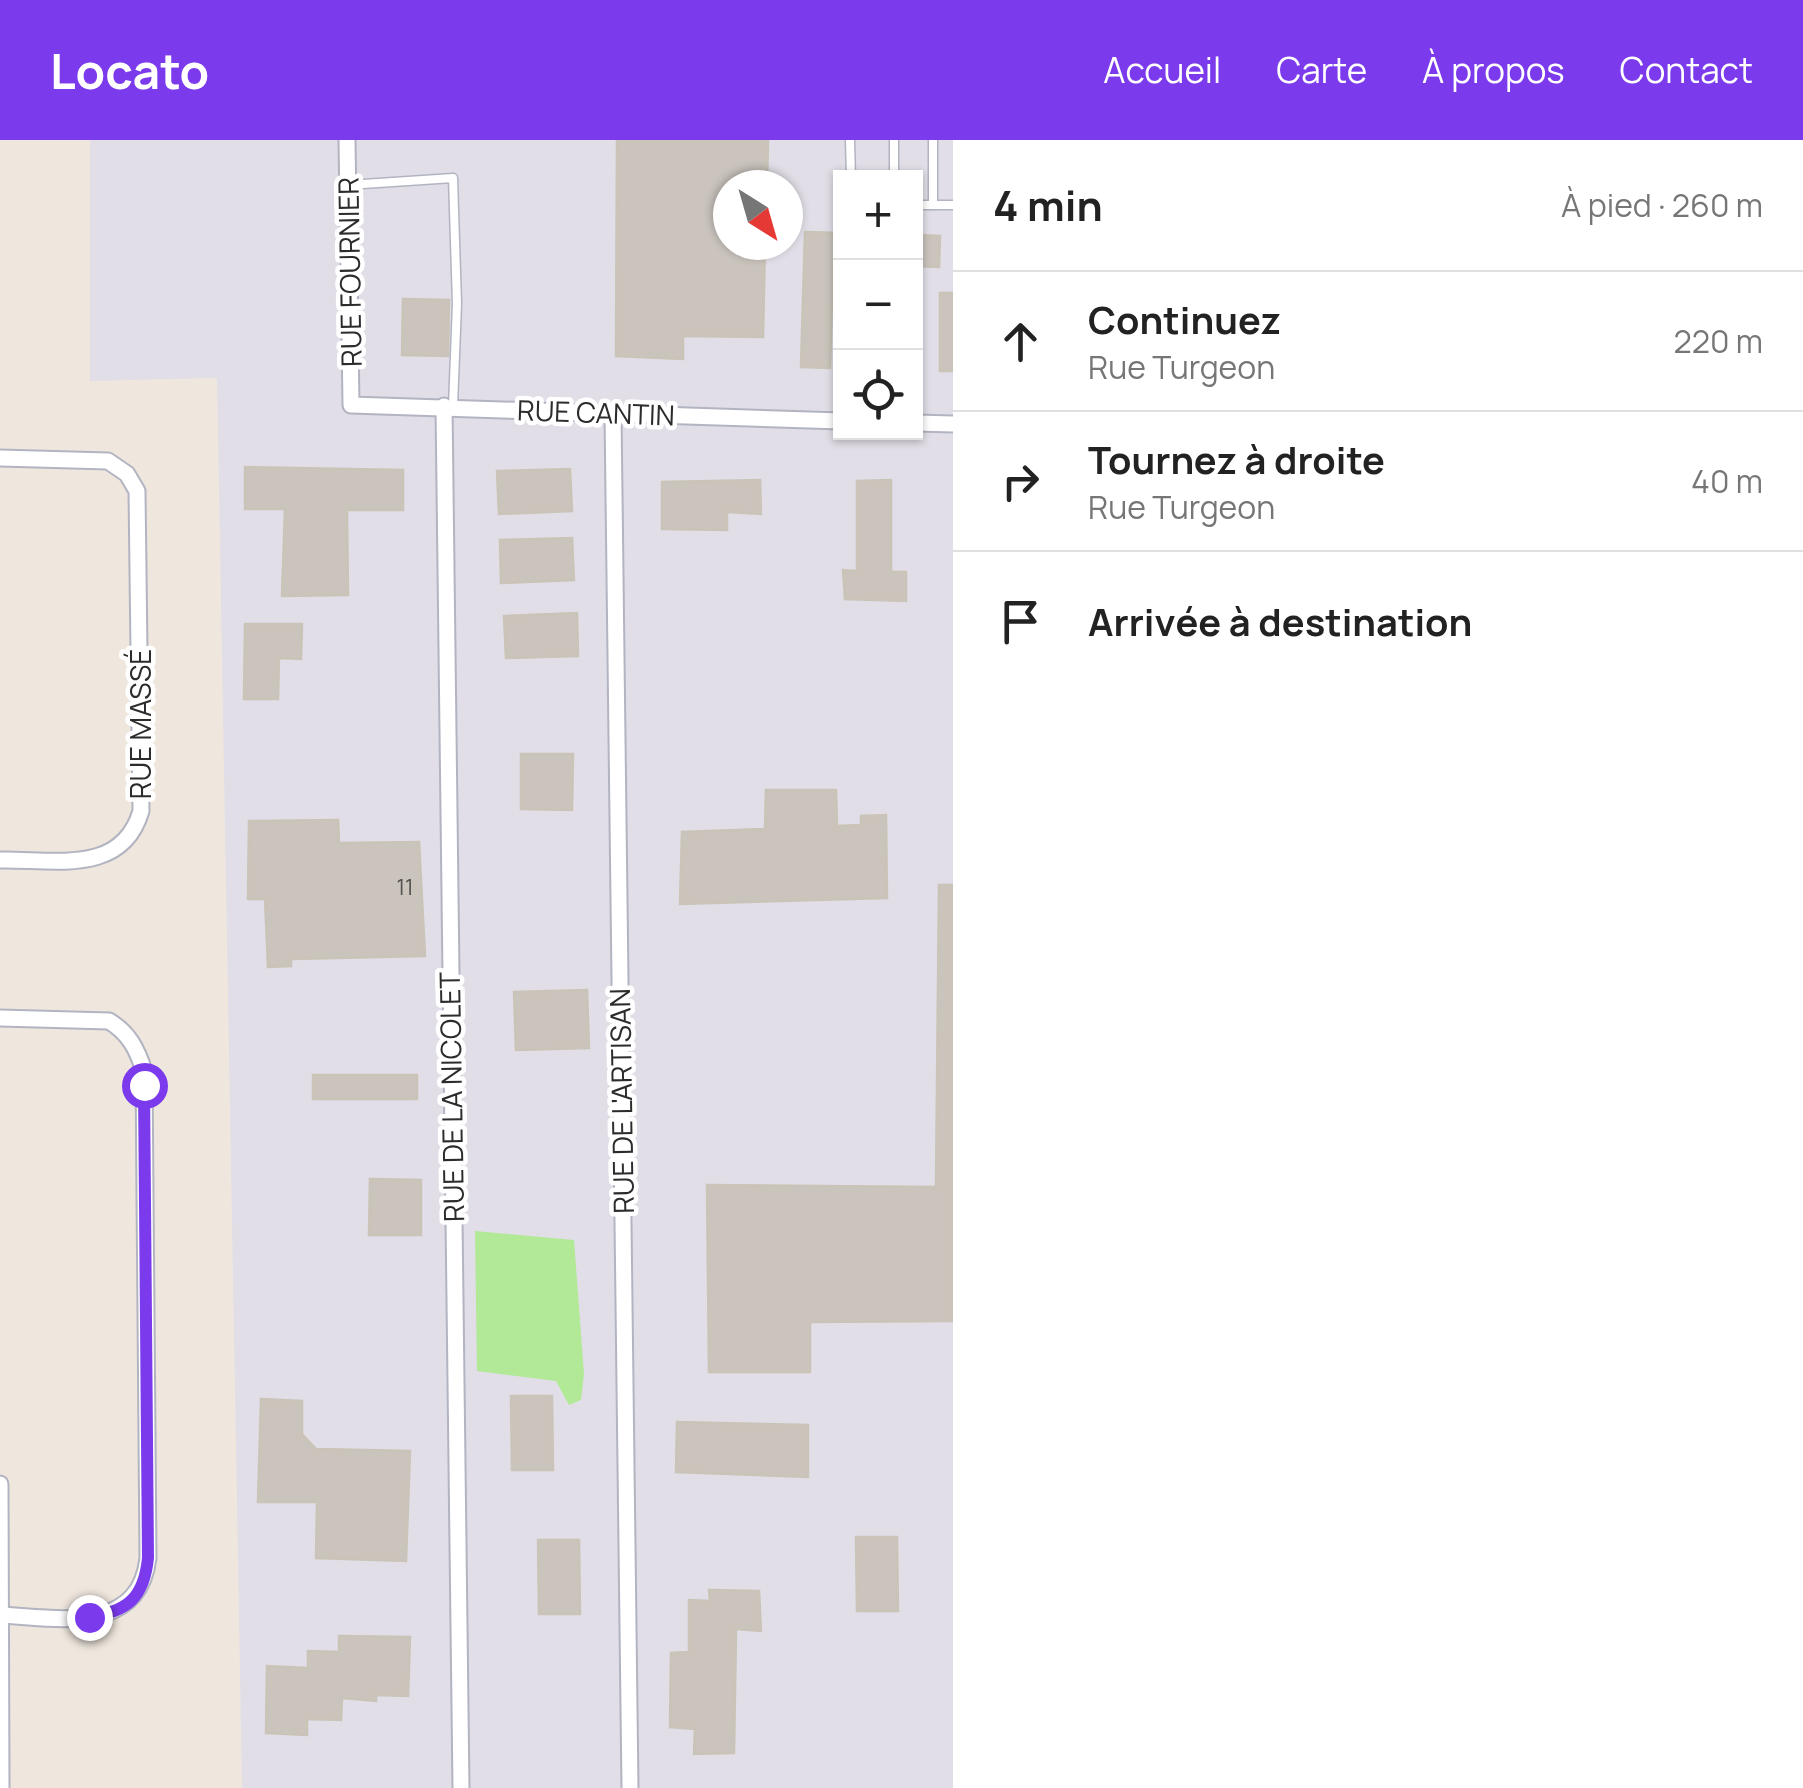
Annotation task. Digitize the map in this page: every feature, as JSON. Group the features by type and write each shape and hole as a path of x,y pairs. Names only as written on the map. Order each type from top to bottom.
{"street":[{"name":"RUE FOURNIER","path":"348,140 350,404"},
{"name":"RUE CANTIN","path":"350,404 833,421"},
{"name":"RUE DE LA NICOLET","path":"448,406 460,1788"},
{"name":"RUE DE L'ARTISAN","path":"613,414 630,1788"},
{"path":"923,423 953,424"},
{"name":"RUE MASSÉ","path":"0,458 108,460 127,474 137,490 141,811 136,829 125,844 104,857 0,860"},
{"path":"0,1018 109,1020 121,1028 137,1049 144,1071 148,1558 146,1577 136,1596 114,1614 1,1616"},
{"path":"0,1484 1,1788"}],"lane":[{"path":"850,140 851,170"},
{"path":"894,140 894,170"},
{"path":"933,140 933,205"},
{"path":"348,185 453,178 456,304 448,406"},
{"path":"923,206 953,205"}],"shaded area":[{"path":"90,140 953,140 953,1788 242,1788 217,378 90,381"}],"green space":[{"path":"475,1231 574,1240 584,1374 581,1400 569,1405 556,1381 477,1371"}],"building":[{"path":"617,140 768,140 767,170 713,170 713,260 765,260 763,337 683,336 683,359 616,356"},
{"path":"805,232 833,233 830,368 801,367"},
{"path":"923,235 940,236 939,267 923,266"},
{"path":"940,293 953,293 953,371 940,371"},
{"path":"403,299 449,300 448,356 402,355"},
{"path":"245,467 403,470 403,510 347,510 348,595 282,596 285,509 245,509"},
{"path":"570,469 572,511 499,514 497,471"},
{"path":"760,480 761,514 727,512 727,530 662,529 662,482"},
{"path":"891,480 891,572 906,572 906,601 845,599 843,570 857,571 857,481"},
{"path":"572,538 574,580 501,583 500,540"},
{"path":"577,613 578,656 506,658 504,616"},
{"path":"245,624 302,624 301,659 279,658 278,699 244,699"},
{"path":"521,754 573,754 572,810 521,809"},
{"path":"766,790 836,790 837,826 861,825 861,816 886,815 887,898 680,904 682,832 765,829"},
{"path":"338,820 339,843 419,842 425,956 291,959 291,966 268,967 265,899 248,899 249,821"},
{"path":"939,885 953,885 953,1321 810,1322 810,1372 709,1372 707,1185 936,1187"},
{"path":"587,990 589,1048 516,1050 514,992"},
{"path":"313,1075 417,1075 417,1099 313,1099"},
{"path":"370,1179 421,1180 421,1235 369,1235"},
{"path":"511,1396 552,1396 553,1470 512,1470"},
{"path":"261,1399 302,1401 302,1434 316,1449 410,1451 406,1561 316,1558 317,1502 258,1502"},
{"path":"677,1422 808,1425 808,1477 676,1472"},
{"path":"856,1537 897,1537 898,1611 857,1611"},
{"path":"538,1540 579,1540 580,1614 539,1614"},
{"path":"709,1590 759,1591 761,1631 736,1629 734,1753 694,1754 695,1729 670,1727 671,1653 689,1652 689,1600 710,1601"},
{"path":"339,1636 410,1637 408,1696 376,1695 376,1701 342,1698 341,1720 307,1719 307,1735 266,1733 267,1666 308,1668 308,1651 339,1652"}],"route":[{"path":"89,1617 114,1614 136,1596 146,1577 148,1558 144,1085"}]}
